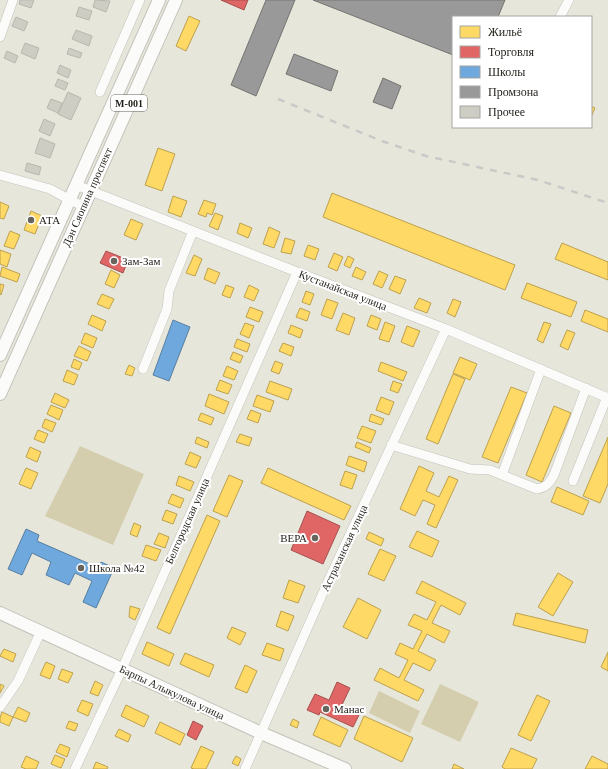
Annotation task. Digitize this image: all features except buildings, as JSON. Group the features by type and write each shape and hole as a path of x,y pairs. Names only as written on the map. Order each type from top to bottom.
{"main road":[{"name":"Дэн Сяопина проспект","path":"0,356 159,0"},
{"name":"Дэн Сяопина проспект","path":"0,394 176,0"},
{"name":"Барпы Алыкулова улица","path":"0,613 262,733 345,769"}],"street":[{"path":"0,37 13,0"},
{"path":"100,92 140,0"},
{"path":"561,16 570,0"},
{"path":"0,175 50,189 83,206"},
{"name":"Кустанайская улица","path":"76,184 296,272 446,329 607,397"},
{"path":"143,369 167,308 169,291 193,231"},
{"name":"Белгородская улица","path":"75,769 122,669 296,272"},
{"name":"Астраханская улица","path":"245,769 391,445 446,329"},
{"path":"502,475 541,369"},
{"path":"391,445 470,469 490,470 537,489 544,488 550,483 586,388"},
{"path":"573,481 607,397"},
{"path":"0,706 18,681 41,631"}],"shaded area":[{"path":"80,446 144,474 113,545 45,516"},
{"path":"440,684 479,702 460,742 421,724"},
{"path":"379,691 420,711 410,733 369,713"}],"railway":[{"path":"278,99 382,141 426,156 538,180 608,203"}],"place":[{"name":"АТА","path":"31,220"},
{"name":"Зам-Зам","path":"114,261"},
{"name":"ВЕРА","path":"315,538"},
{"name":"Школа №42","path":"81,568"},
{"name":"Манас","path":"326,709"}]}
